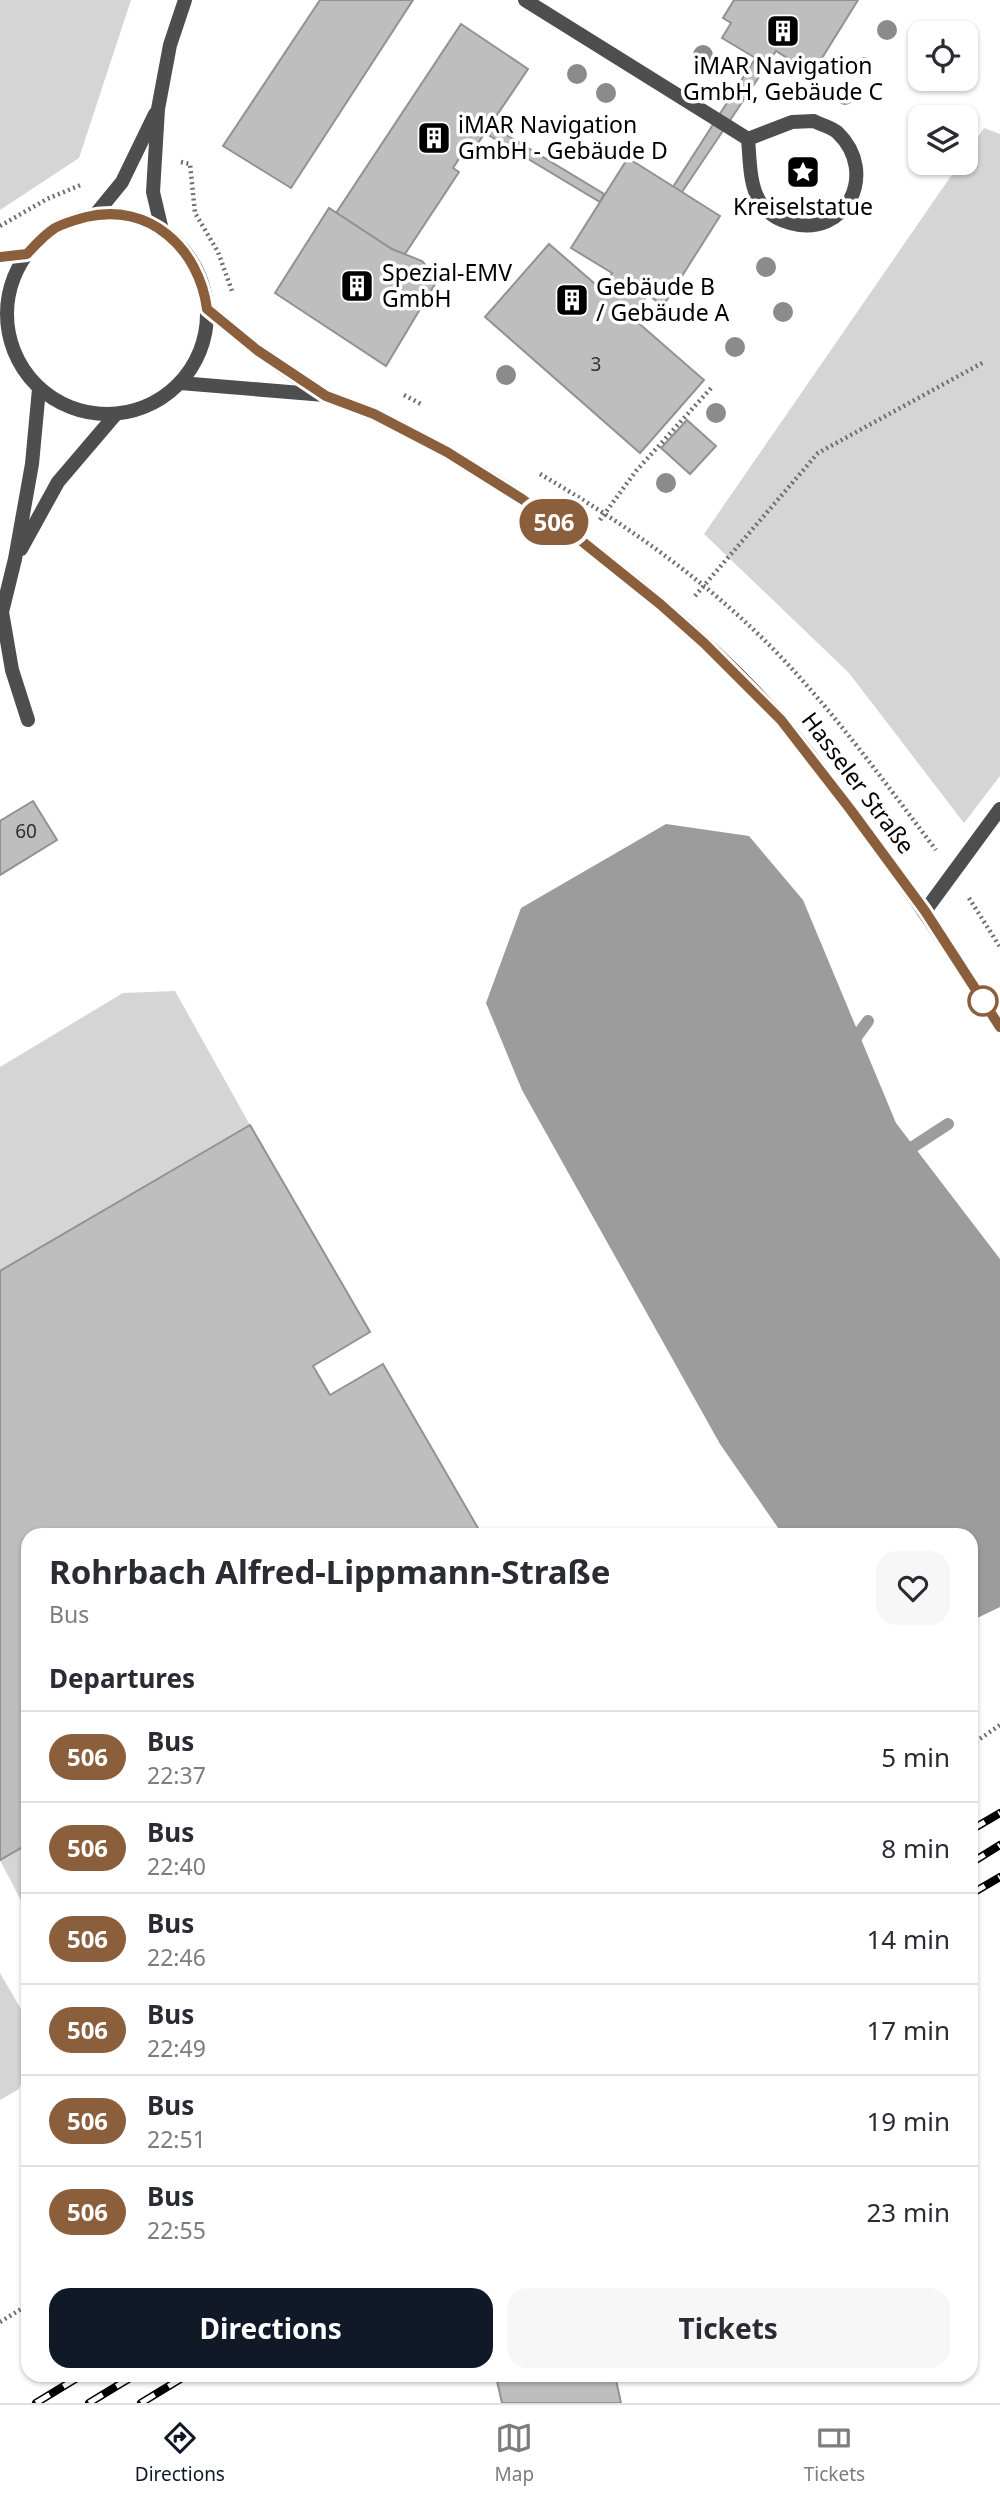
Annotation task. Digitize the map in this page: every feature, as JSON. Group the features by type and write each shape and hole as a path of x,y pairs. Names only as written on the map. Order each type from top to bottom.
{"street":[{"path":"162,230 153,192 158,109 170,45 185,0"},
{"path":"525,0 748,139"},
{"path":"95,215 122,181 158,109"},
{"path":"814,121 837,131 855,158 858,178 850,202 835,218 804,227 777,219 760,203 753,185 748,139 792,122 814,121"},
{"path":"95,215 130,217 162,230 189,256 205,290 206,329 201,348 180,383 151,404 116,414 88,413 62,404 39,389 18,360 4,326 10,288 27,254 57,227 95,215"},
{"path":"0,257 27,254"},
{"name":"Hasseler Straße","path":"207,309 257,350 326,396 374,414 447,452 522,499 584,543 675,617 781,720 925,911 1000,1027"},
{"name":"Hasseler Straße","path":"180,383 326,396"},
{"path":"27,720 12,670 1,612 15,559 34,452 39,389"},
{"path":"15,559 58,482 116,414"},
{"path":"925,911 1000,809"}],"path":[{"path":"675,617 818,453 984,362"},
{"path":"584,543 636,471 712,387"},
{"path":"978,1740 1000,1726"},
{"path":"0,2322 21,2309"}],"shaded area":[{"path":"0,0 131,0 79,158 0,210"},
{"path":"984,128 1000,134 1000,776 964,823 849,673 704,534 952,175 978,175 978,137"},
{"path":"666,824 749,836 803,900 896,1123 1000,1259 1000,1607 978,1618 978,1528 778,1528 720,1444 522,1090 486,1003 521,908"},
{"path":"175,991 250,1125 0,1271 0,1067 123,993"},
{"path":"21,1848 21,1900 0,1860"},
{"path":"0,1973 21,2009 21,2083 19,2089 0,2100"}],"building":[{"path":"320,0 413,0 291,188 223,146"},
{"name":"iMAR Navigation GmbH, Gebäude C","path":"734,0 858,0 812,74 776,51 767,65 722,38 731,23 723,18"},
{"name":"iMAR Navigation GmbH - Gebäude D","path":"461,24 528,69 476,146 470,142 453,168 459,172 403,257 336,213"},
{"path":"755,59 767,65 682,192 673,187"},
{"path":"490,125 604,194 600,202 485,133"},
{"name":"Gebäude B / Gebäude A","path":"628,158 720,216 663,306 647,294 635,320 704,380 640,453 485,317 549,244 602,290 612,273 571,248"},
{"name":"Spezial-EMV GmbH","path":"329,208 392,249 422,261 438,279 386,366 275,293"},
{"path":"687,420 716,446 690,474 661,448"},
{"path":"33,801 57,840 0,875 0,821"},
{"path":"250,1125 370,1332 313,1366 330,1395 383,1364 478,1528 21,1528 21,1848 0,1860 0,1271"},
{"path":"497,2382 616,2382 621,2403 502,2403"}],"waterway":[{"path":"849,1047 868,1021"},
{"path":"902,1154 948,1124"}],"railway":[{"path":"978,1826 1000,1813"},
{"path":"978,1859 1000,1845"},
{"path":"978,1890 1000,1877"},
{"path":"36,2403 70,2382"},
{"path":"89,2403 124,2382"},
{"path":"141,2403 176,2382"}],"bus line":[{"name":"506","path":"0,257 27,254 57,227 76,219 112,214 146,222 162,230 189,256 205,290 207,309 257,350 326,396 374,414 447,452 522,499 584,543 660,604 718,656 781,720 925,911 1000,1027"}],"place":[{"name":"iMAR Navigation GmbH, Gebäude C","path":"783,31"},
{"name":"iMAR Navigation GmbH - Gebäude D","path":"434,138"},
{"name":"Kreiselstatue","path":"803,172"},
{"name":"Spezial-EMV GmbH","path":"357,286"},
{"name":"Gebäude B / Gebäude A","path":"572,300"}]}
